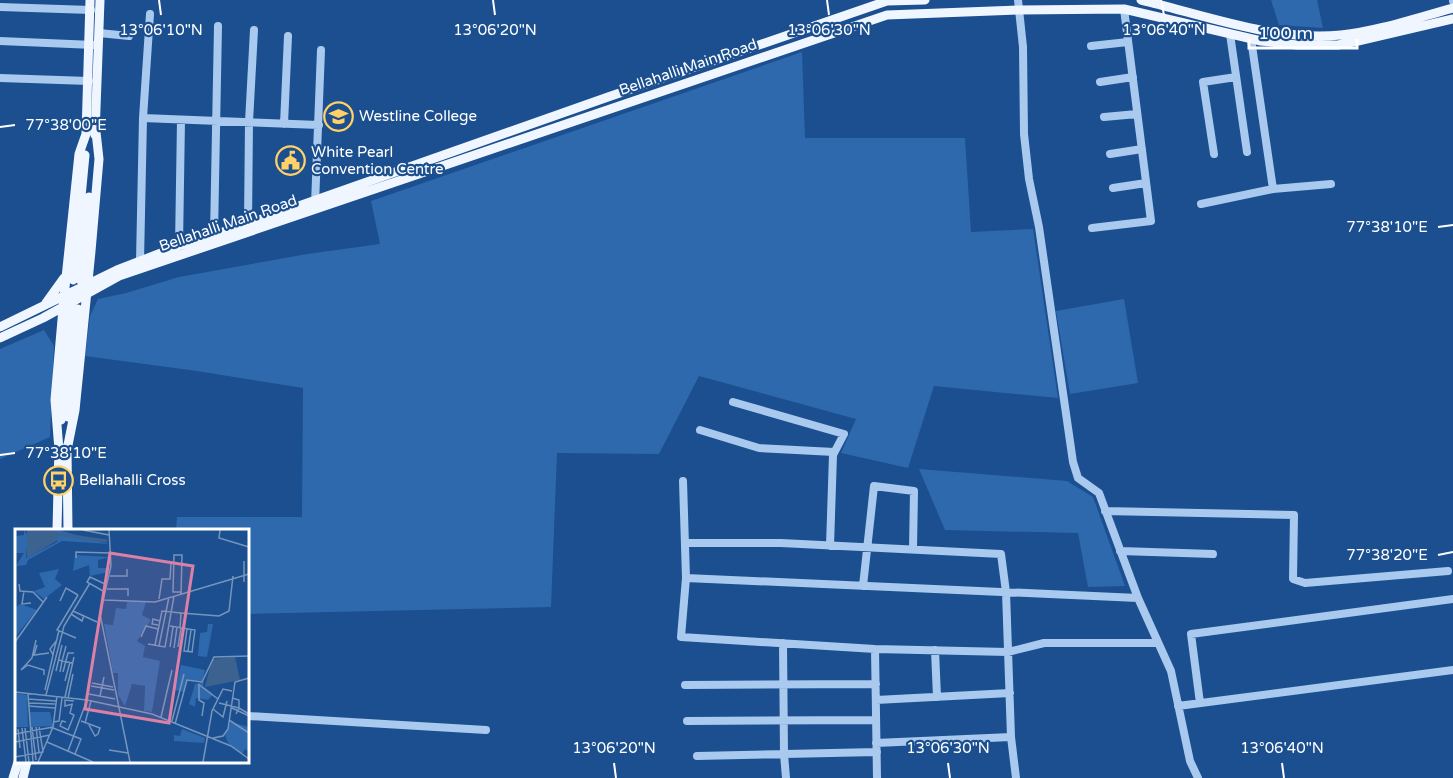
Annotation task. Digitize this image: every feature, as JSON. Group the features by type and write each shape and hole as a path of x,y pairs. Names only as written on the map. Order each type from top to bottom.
{"main road":[{"path":"99,0 99,33 94,45 89,81 91,133 99,159 91,251 92,259 99,269 106,272 117,270"},
{"name":"Bellahalli Main Road","path":"79,283 111,281 157,262 608,97 887,1 925,0"},
{"path":"1141,0 1166,3 1261,30 1296,35 1357,33 1453,8"},
{"path":"68,529 63,450 63,401 79,283 91,133 94,45 90,5"},
{"name":"Bellahalli Main Road","path":"79,283 179,246 315,205 887,15 1019,5 1124,9 1279,44 1338,45 1453,19"},
{"path":"64,297 79,283 79,154 91,133"},
{"path":"0,327 75,291 91,251"},
{"path":"63,450 55,400 61,334 74,310 96,296 111,281"},
{"path":"39,309 50,298 79,283"},
{"name":"Bellahalli Main Road","path":"0,338 43,318 74,310 79,283"},
{"path":"57,529 69,403 74,310 64,297"},
{"path":"43,318 56,326 61,334"},
{"path":"13,778 18,763"},
{"path":"23,778 27,763"}],"street":[{"path":"0,7 90,5"},
{"path":"1019,5 1023,47 1024,134 1029,179 1039,227 1073,462 1078,478 1099,494 1138,598 1171,671 1190,761 1198,778"},
{"path":"1092,228 1151,221 1124,9"},
{"path":"140,261 143,118 150,14"},
{"path":"214,235 218,26"},
{"path":"248,224 249,122 254,30"},
{"path":"99,33 129,36"},
{"path":"1230,34 1247,152"},
{"path":"284,124 288,36"},
{"path":"1251,39 1273,189"},
{"path":"0,41 94,45"},
{"path":"1091,46 1128,42"},
{"path":"315,205 321,50"},
{"path":"1100,82 1132,77"},
{"path":"1214,154 1203,82 1236,77"},
{"path":"0,78 89,81"},
{"path":"1104,117 1137,114"},
{"path":"143,118 319,125"},
{"path":"179,246 181,120"},
{"path":"1110,154 1142,149"},
{"path":"1113,188 1146,183"},
{"path":"1201,204 1273,189 1331,184"},
{"path":"733,402 844,434 834,452 830,546"},
{"path":"700,430 759,448 834,452"},
{"path":"683,480 686,578 681,637 875,649 1008,652 1044,643 1158,643"},
{"path":"863,586 869,548 874,486 915,491 913,549"},
{"path":"1105,511 1294,515 1293,579 1305,583 1448,572"},
{"path":"685,543 830,546 1001,554 1006,592 1011,737 1016,778"},
{"path":"1120,551 1213,554"},
{"path":"686,578 1138,598"},
{"path":"1200,703 1191,634 1453,599"},
{"path":"783,643 786,778"},
{"path":"875,649 877,778"},
{"path":"935,650 937,697"},
{"path":"1178,706 1453,670"},
{"path":"685,685 876,684"},
{"path":"876,700 1010,693"},
{"path":"249,716 486,730"},
{"path":"687,721 876,720"},
{"path":"697,756 784,754 1011,737"}],"shaded area":[{"path":"1271,0 1317,0 1323,28 1279,25"},
{"path":"802,52 805,138 965,138 971,232 1033,229 1058,398 934,386 908,468 841,453 856,419 699,376 659,454 557,453 551,607 249,614 249,529 176,529 177,517 302,517 303,388 85,356 90,316 98,299 179,277 307,254 380,244 371,201"},
{"path":"1124,299 1138,383 1070,394 1056,311"},
{"path":"44,330 54,346 50,437 0,459 0,349"},
{"path":"919,469 1067,481 1093,497 1125,586 1088,587 1078,533 945,530"}],"place":[{"name":"Westline College","path":"338,116"},
{"name":"White Pearl Convention Centre","path":"290,161"},
{"name":"Bellahalli Cross","path":"58,480"}]}
